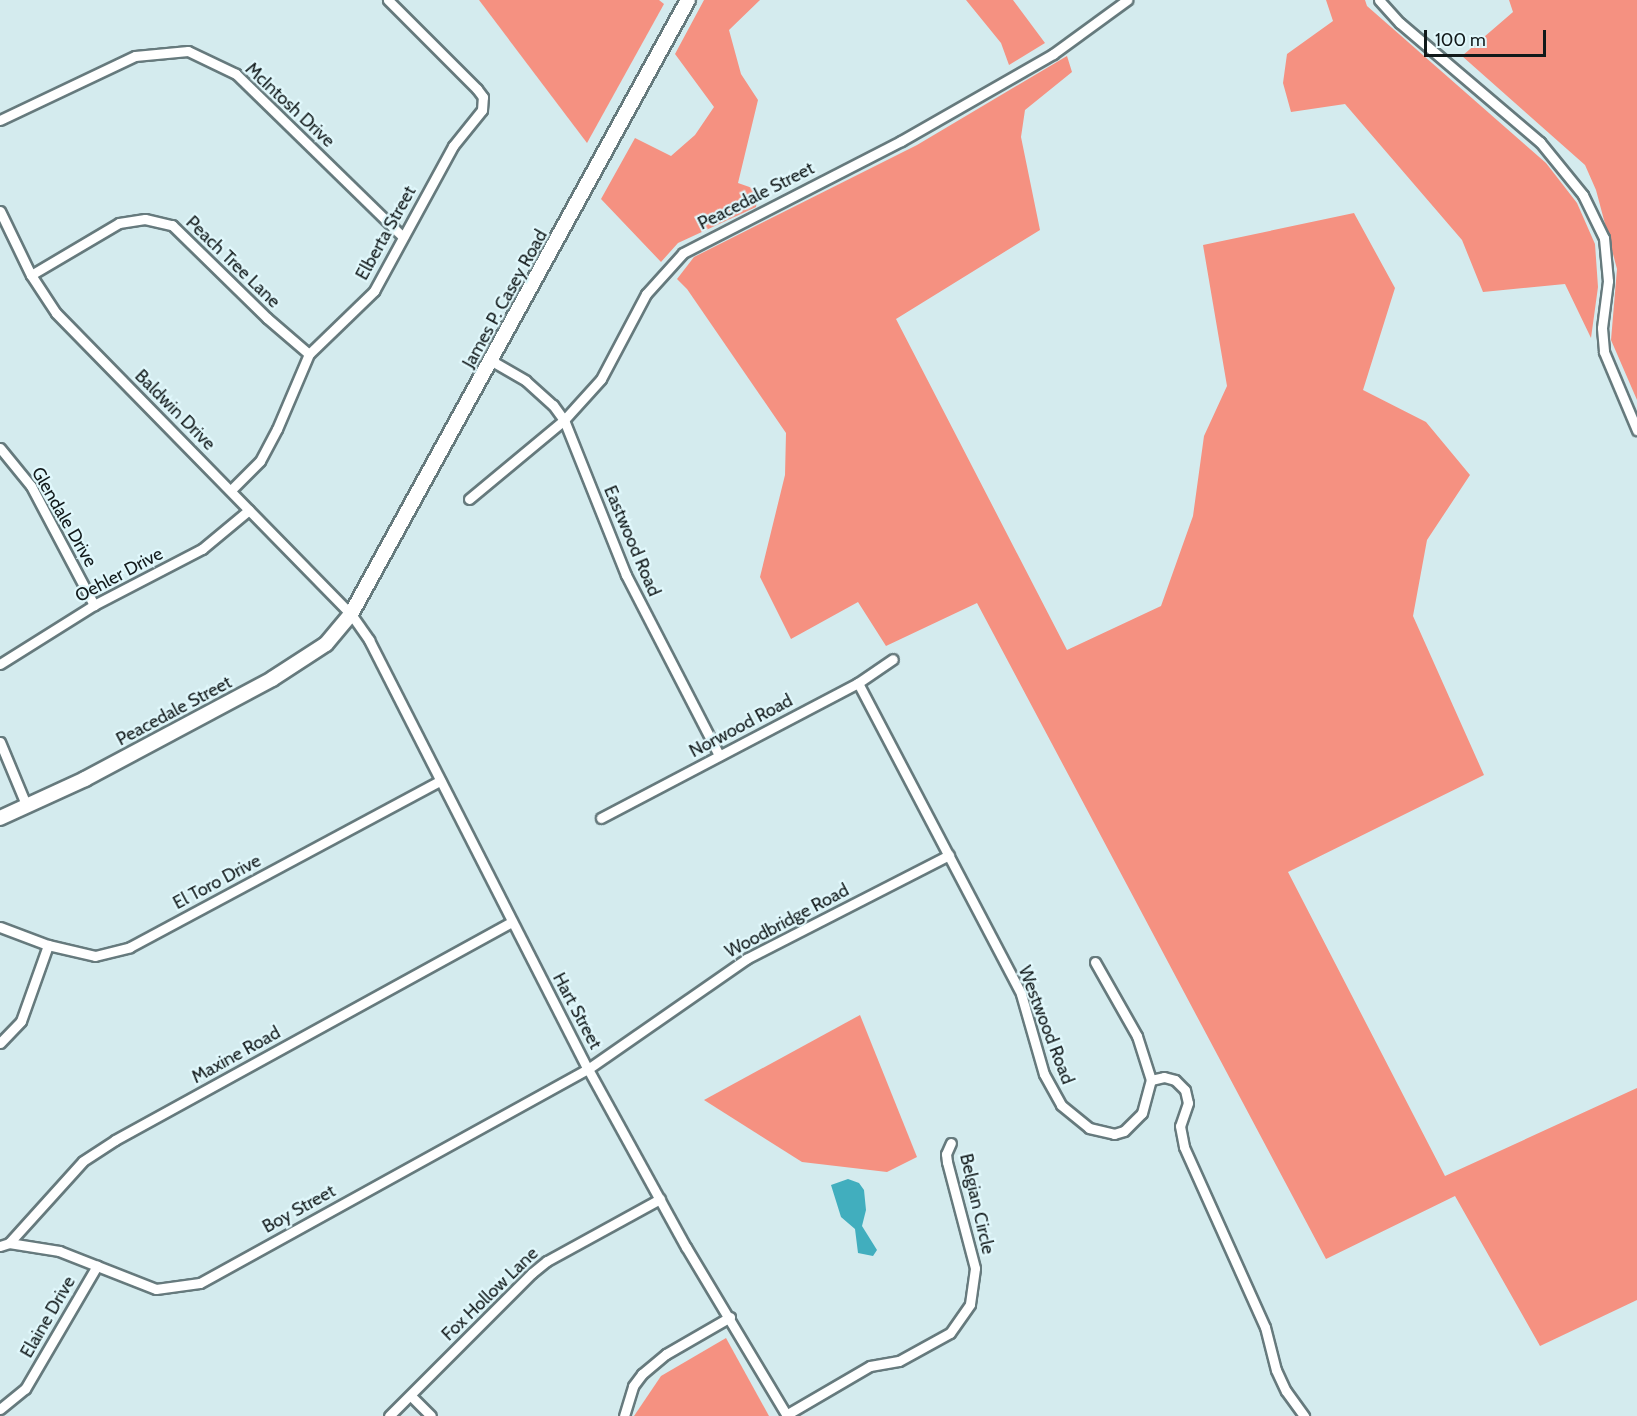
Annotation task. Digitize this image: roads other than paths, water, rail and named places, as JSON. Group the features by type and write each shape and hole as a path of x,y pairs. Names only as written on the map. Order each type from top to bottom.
{"main road":[{"name":"James P. Casey Road","path":"351,614 492,361 688,0"},
{"name":"Peacedale Street","path":"0,818 86,779 272,679 326,644 351,614"}],"street":[{"name":"Elberta Street","path":"231,490 260,461 278,429 309,354 374,291 453,146 482,110 484,104 477,89 388,0"},
{"name":"Peacedale Street","path":"469,499 564,420 601,379 646,294 683,253 901,141 1053,54 1127,0"},
{"path":"1379,0 1400,23 1540,142 1583,195 1604,238 1608,281 1602,328 1604,352 1637,430"},
{"name":"McIntosh Drive","path":"0,120 135,56 188,51 236,75 403,237"},
{"name":"Baldwin Drive","path":"0,211 31,275 56,313 351,614"},
{"name":"Peach Tree Lane","path":"31,275 119,223 145,219 172,225 267,318 309,354"},
{"name":"Eastwood Road","path":"492,361 526,381 553,405 564,420 626,575 719,755"},
{"name":"Glendale Drive","path":"0,448 31,486 94,605"},
{"name":"Oehler Drive","path":"0,664 94,605 202,549 249,510"},
{"name":"Hart Street","path":"351,614 369,640 588,1069 686,1247 787,1415"},
{"name":"Norwood Road","path":"601,818 858,683 893,659"},
{"name":"Westwood Road","path":"858,683 1021,994 1044,1074 1061,1105 1089,1128 1114,1134 1124,1131 1142,1113 1151,1080"},
{"path":"0,742 27,807"},
{"name":"El Toro Drive","path":"0,927 48,945 95,956 130,947 440,781"},
{"name":"Woodbridge Road","path":"588,1069 746,959 949,855"},
{"name":"Maxine Road","path":"5,1245 83,1161 115,1140 511,922"},
{"path":"0,1043 21,1021 48,945"},
{"path":"1095,962 1137,1036 1151,1080 1164,1077 1175,1080 1185,1089 1188,1103 1180,1126 1184,1147 1265,1327 1276,1370 1286,1391 1304,1416"},
{"name":"Boy Street","path":"5,1245 59,1251 156,1289 200,1283 588,1069"},
{"name":"Belgian Circle","path":"787,1415 870,1366 900,1361 950,1333 970,1304 975,1269 947,1162 946,1154 951,1143"},
{"name":"Fox Hollow Lane","path":"389,1416 532,1273 547,1261 660,1199"},
{"name":"Elaine Drive","path":"0,1409 25,1389 97,1266"},
{"path":"624,1416 633,1386 642,1374 666,1354 730,1317"},
{"path":"411,1396 431,1416"}],"water":[{"path":"848,1179 859,1183 864,1190 866,1210 862,1226 877,1250 873,1256 858,1253 855,1229 841,1217 831,1185"}]}
